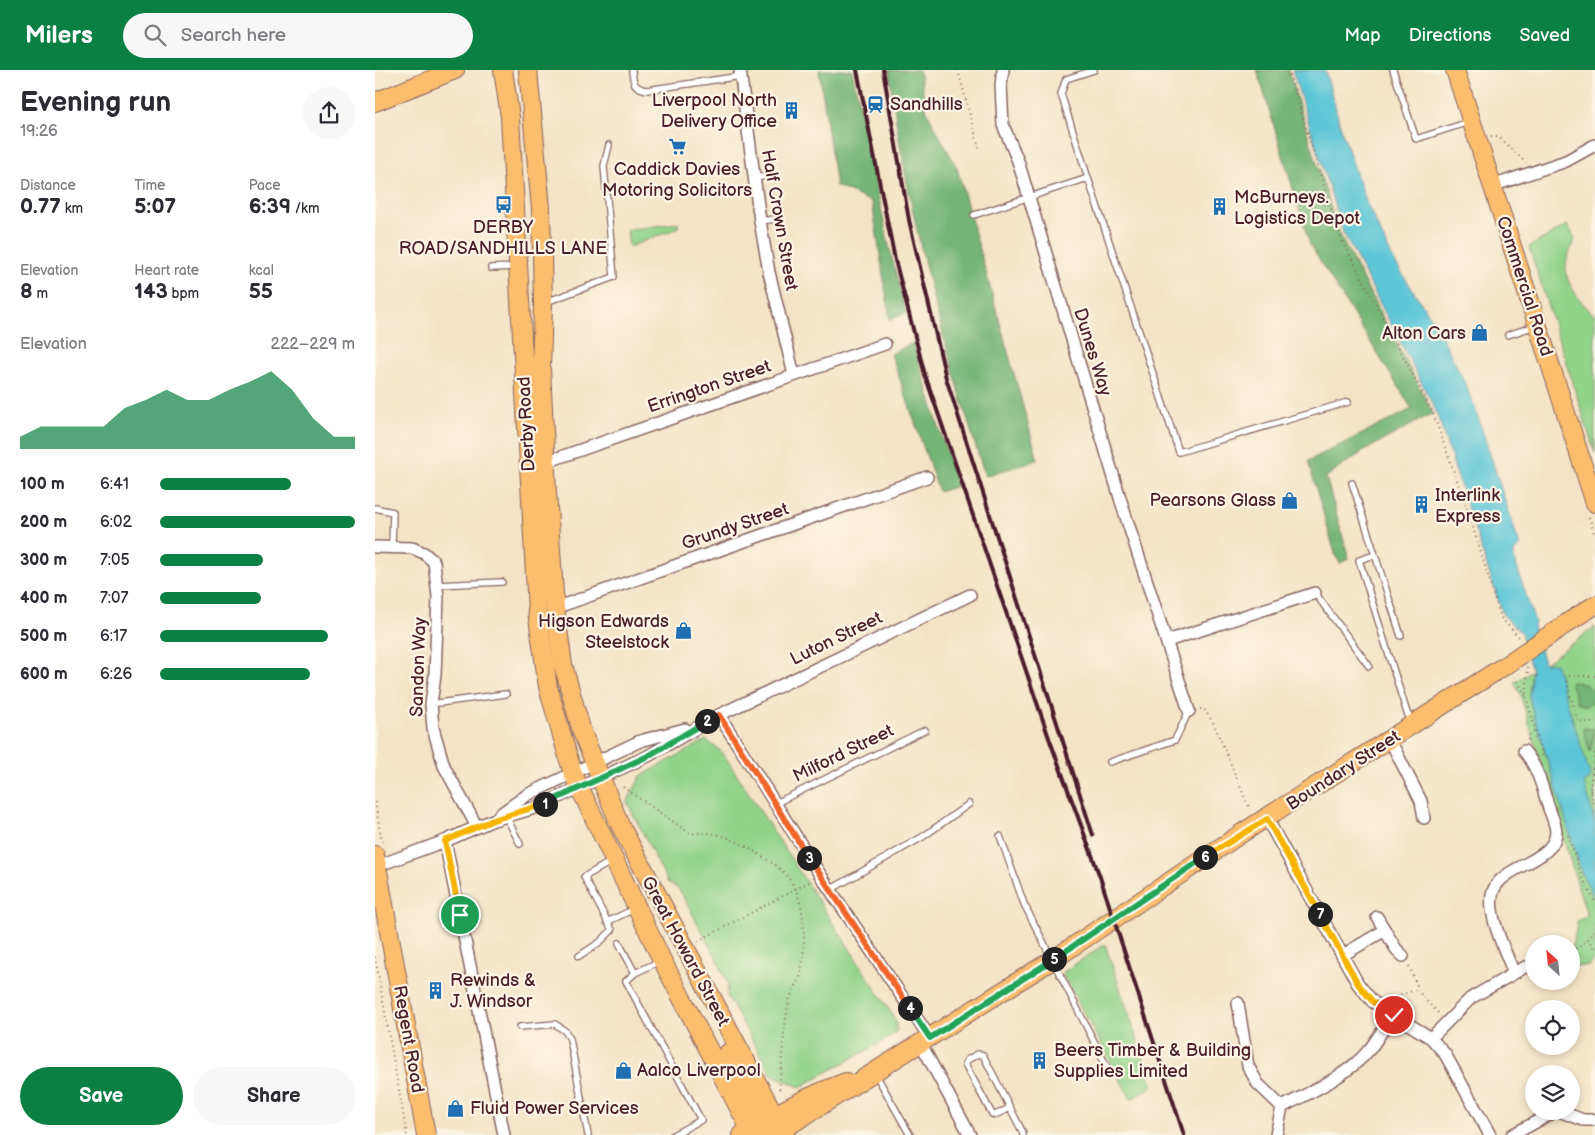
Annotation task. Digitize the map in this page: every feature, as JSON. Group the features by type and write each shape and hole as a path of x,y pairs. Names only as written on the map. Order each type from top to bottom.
{"main road":[{"path":"375,102 455,70"},
{"name":"Derby Road","path":"503,70 510,117 537,611 548,687 576,781"},
{"name":"Derby Road","path":"528,70 541,208 543,304 541,368 555,608 563,664 579,725 596,771"},
{"name":"Commercial Road","path":"1455,70 1595,503"},
{"name":"Boundary Street","path":"765,1131 805,1097 874,1071 925,1041 1054,959 1188,868 1414,724 1510,666 1570,621 1595,605"},
{"name":"Great Howard Street","path":"596,771 634,852 702,980 765,1131"},
{"name":"Great Howard Street","path":"576,781 662,960 765,1131"},
{"name":"Regent Road","path":"376,861 426,1135"}],"street":[{"name":"Dunes Way","path":"1003,70 1001,86 1003,124 1017,161 1124,511 1189,711"},
{"name":"Half Crown Street","path":"740,73 760,221 769,272 794,375"},
{"path":"1493,186 1567,161 1595,145"},
{"name":"Errington Street","path":"545,462 885,344"},
{"name":"Grundy Street","path":"555,608 927,477"},
{"name":"Sandon Way","path":"375,547 412,548 424,553 434,562 437,585 435,675 431,704 433,728 439,753 477,827"},
{"path":"1167,641 1315,593"},
{"name":"Luton Street","path":"719,715 970,595"},
{"path":"596,771 648,756 719,715 925,1041 970,1135"},
{"path":"376,861 445,841 505,814 527,795 576,781 596,771 640,741 697,726"},
{"path":"1390,740 1421,801 1424,818"},
{"path":"1514,973 1497,929 1491,906 1493,890 1502,878 1549,849 1556,832 1537,769 1524,751"},
{"path":"1267,819 1358,984 1373,1002 1431,1038 1445,1054 1490,1135"},
{"path":"445,841 503,1135"},
{"path":"1377,917 1396,949 1403,956"},
{"path":"1343,956 1385,930"},
{"path":"1431,1038 1471,998 1525,967"},
{"path":"1238,1003 1247,1066 1258,1084 1282,1107"},
{"path":"1275,1135 1282,1107 1308,1094 1355,1065 1369,1050 1394,1015"},
{"path":"1580,1119 1595,1120"},
{"path":"1512,1135 1541,1120"}],"lane":[{"path":"632,70 633,83 638,89 647,90 740,73"},
{"path":"1094,70 1066,79 1061,94 1179,452 1348,402"},
{"path":"1393,70 1415,139 1473,127"},
{"path":"543,304 614,278 603,166 609,145"},
{"path":"754,178 776,175"},
{"path":"974,215 1088,178"},
{"path":"760,221 775,219"},
{"path":"491,268 518,267"},
{"path":"1508,335 1538,325"},
{"path":"1352,483 1401,636"},
{"path":"375,508 393,512 392,547"},
{"path":"1375,555 1359,560 1407,713 1414,724"},
{"path":"437,585 502,582"},
{"path":"1315,593 1369,666"},
{"path":"431,704 506,694"},
{"path":"1110,762 1175,740 1189,711"},
{"name":"Milford Street","path":"774,804 925,730"},
{"path":"830,890 924,836 969,804"},
{"path":"505,814 520,844"},
{"path":"1000,836 1024,904 1054,959 1063,982 1108,1069"},
{"path":"579,956 600,942 612,930 584,877 614,860"},
{"path":"607,922 638,907"},
{"path":"619,944 635,973"},
{"path":"662,960 635,973 626,981 701,1120 673,1135"},
{"path":"520,1027 555,1024 565,1031 570,1039 588,1135"},
{"path":"1010,1108 995,1115 992,1114 965,1064 967,1060 978,1054 983,1055 1010,1108 1023,1135"},
{"path":"874,1071 910,1135"}],"path":[{"path":"958,70 979,148"},
{"path":"1288,70 1339,234 1433,413 1468,511 1501,618 1521,638"},
{"path":"1473,127 1500,138 1536,173"},
{"path":"1526,696 1529,671 1527,663"},
{"path":"1510,666 1526,696 1546,765"},
{"path":"1595,676 1565,676 1578,721 1595,723"},
{"path":"1189,711 1196,708 1204,710 1210,716 1244,799"},
{"path":"1595,753 1590,791 1595,807"},
{"path":"623,787 691,834 701,832 733,839 768,860 785,874 796,888 804,939 801,975 789,999 779,1094"},
{"path":"1590,791 1595,794"},
{"path":"1567,834 1582,877 1595,902"},
{"path":"685,948 811,881"},
{"path":"1580,946 1595,930"},
{"path":"1588,938 1595,950"},
{"path":"1403,956 1414,975 1421,995 1446,1022"},
{"path":"375,957 407,1135"},
{"path":"1373,1002 1399,997 1419,989"}],"green space":[{"path":"819,70 852,70 889,246 906,313 890,320 872,202 836,186"},
{"path":"889,70 919,70 927,112 957,168 1038,460 985,476 955,376 928,275 905,173"},
{"path":"1257,70 1288,70 1339,234 1433,413 1364,451 1326,477 1349,559 1340,563 1336,557 1308,461 1412,409 1310,245"},
{"path":"678,223 678,228 629,247 627,230"},
{"path":"1567,225 1575,238 1568,255 1566,271 1568,278 1575,293 1595,315 1595,453 1529,247"},
{"path":"913,343 957,486 939,492 891,354"},
{"path":"1595,627 1595,822 1544,664"},
{"path":"1532,671 1529,695 1531,705 1582,874 1595,898 1595,956 1589,966 1580,966 1580,935 1575,935 1577,921 1587,916 1520,694 1514,682"},
{"path":"1570,682 1584,684 1592,690 1595,693 1592,703 1586,706 1577,702"},
{"path":"1583,729 1595,729 1590,752"},
{"path":"706,740 722,752 895,1019 897,1031 889,1038 800,1087 772,1075 727,996 728,984 716,957 679,889 668,883 627,802 641,776"},
{"path":"1105,944 1153,1086 1131,1099 1062,973"}],"water":[{"path":"1292,70 1325,70 1342,132 1367,204 1394,261 1437,327 1475,408 1520,546 1514,552 1514,558 1535,622 1533,627 1544,663 1555,663 1591,778 1584,783 1595,822 1595,898 1582,874 1531,705 1529,695 1532,671 1521,633 1503,615 1436,411 1343,232"}],"railway":[{"path":"857,70 895,260 925,375 1049,738 1100,877 1184,1135"},
{"path":"883,70 909,220 946,378 1093,835"}],"place":[{"name":"Sandhills","path":"876,104"},
{"name":"Liverpool North Delivery Office","path":"791,110"},
{"name":"Caddick Davies Motoring Solicitors","path":"677,146"},
{"name":"DERBY ROAD/SANDHILLS LANE","path":"503,204"},
{"name":"McBurneys. Logistics Depot","path":"1220,207"},
{"name":"Alton Cars","path":"1480,333"},
{"name":"Pearsons Glass","path":"1290,500"},
{"name":"Interlink Express","path":"1421,505"},
{"name":"Higson Edwards Steelstock","path":"683,631"},
{"name":"Rewinds & J. Windsor","path":"436,990"},
{"name":"Beers Timber & Building Supplies Limited","path":"1040,1060"},
{"name":"Aalco Liverpool","path":"623,1070"},
{"name":"Fluid Power Services","path":"456,1108"}],"route":[{"path":"460,915 445,841 493,820 549,802 648,756 719,715 821,876 930,1038 1054,959 1242,833 1267,819 1358,984 1373,1002 1394,1015"}]}
